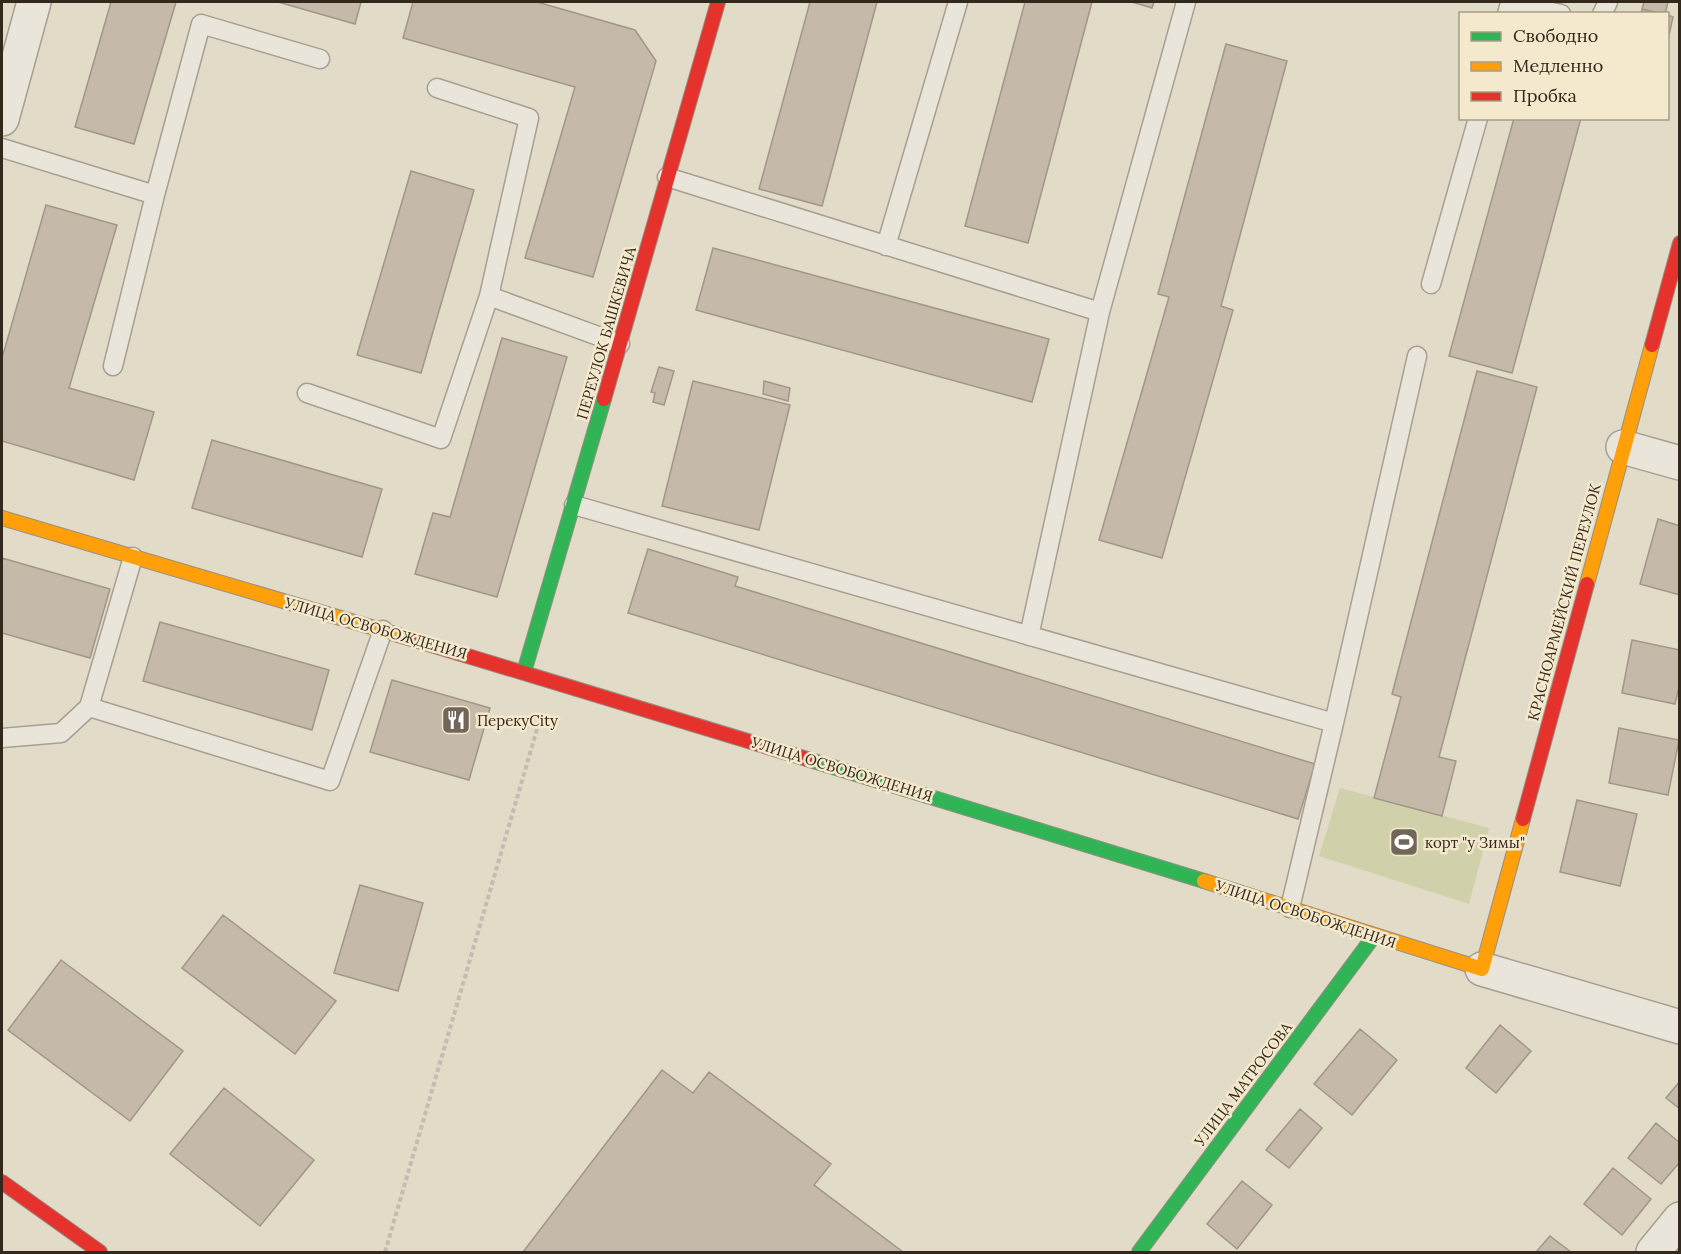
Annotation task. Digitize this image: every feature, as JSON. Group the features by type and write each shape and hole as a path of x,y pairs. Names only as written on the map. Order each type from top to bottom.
{"street":[{"path":"2,119 34,2"},
{"name":"ПЕРЕУЛОК БАШКЕВИЧА","path":"524,672 718,2"},
{"name":"КРАСНОАРМЕЙСКИЙ ПЕРЕУЛОК","path":"1482,969 1680,243"},
{"path":"1623,447 1680,463"},
{"name":"УЛИЦА ОСВОБОЖДЕНИЯ","path":"2,518 552,680 1374,936 1680,1027"},
{"name":"УЛИЦА МАТРОСОВА","path":"1138,1252 1374,936"},
{"path":"2,1182 100,1252"},
{"path":"1653,1252 1680,1219"}],"lane":[{"path":"886,246 958,2"},
{"path":"1029,636 1100,312 1186,2"},
{"path":"1508,12 1510,3 1552,12"},
{"path":"113,366 155,195 201,24 320,59"},
{"path":"307,393 441,439 489,296 529,118 436,88"},
{"path":"1431,284 1477,120"},
{"path":"2,148 155,195"},
{"path":"667,177 1100,312"},
{"path":"489,296 620,344"},
{"path":"1290,908 1418,356"},
{"path":"574,505 1334,723"},
{"path":"2,738 61,733 89,707 133,557"},
{"path":"89,707 330,781 383,630"}],"path":[{"path":"385,1252 552,680"}],"green space":[{"name":"корт \"у Зимы\"","path":"1340,788 1489,828 1469,904 1319,856"}],"building":[{"path":"111,2 176,2 134,144 75,127"},
{"path":"278,2 361,2 355,24"},
{"path":"413,2 537,2 635,30 656,61 593,277 525,258 575,87 403,38"},
{"path":"810,2 877,2 822,206 759,189"},
{"path":"1025,2 1092,2 1028,243 965,226"},
{"path":"1132,2 1154,2 1152,8"},
{"path":"1644,2 1668,2 1666,12 1642,9"},
{"path":"1669,15 1673,17 1669,35"},
{"path":"1226,44 1287,61 1221,306 1233,310 1162,558 1099,540 1169,297 1158,294"},
{"path":"1513,120 1580,120 1512,373 1449,356"},
{"path":"411,171 474,190 421,373 357,355"},
{"path":"46,205 117,225 69,388 154,412 134,480 2,441 2,358"},
{"path":"713,248 1049,339 1032,402 696,310"},
{"path":"502,338 567,357 497,597 415,574 433,513 450,517"},
{"path":"659,367 674,371 664,405 653,402 655,393 651,392"},
{"path":"1477,371 1537,387 1439,757 1456,761 1442,816 1374,798 1401,697 1392,694"},
{"path":"693,381 790,405 759,530 662,506"},
{"path":"764,381 790,388 788,401 763,394"},
{"path":"212,440 382,489 362,557 192,508"},
{"path":"1658,519 1680,526 1680,595 1640,584"},
{"path":"648,549 738,577 735,586 1315,764 1298,819 628,613"},
{"path":"2,558 110,589 90,658 2,633"},
{"path":"160,622 329,670 312,730 143,681"},
{"path":"1632,640 1680,650 1680,683 1675,704 1622,693"},
{"path":"392,680 490,708 469,780 370,752"},
{"path":"1619,728 1679,740 1668,795 1609,783"},
{"path":"1577,800 1637,814 1620,886 1560,872"},
{"path":"360,885 423,903 398,991 334,973"},
{"path":"223,915 336,1001 295,1054 182,968"},
{"path":"61,960 183,1051 130,1121 8,1030"},
{"path":"1500,1025 1531,1051 1496,1093 1466,1068"},
{"path":"1360,1029 1397,1060 1352,1115 1314,1084"},
{"path":"662,1070 693,1093 709,1072 831,1164 814,1185 903,1252 523,1252"},
{"path":"1680,1081 1680,1109 1666,1098"},
{"path":"224,1088 314,1160 260,1226 170,1154"},
{"path":"1300,1109 1322,1128 1289,1168 1266,1150"},
{"path":"1656,1123 1680,1143 1680,1162 1661,1184 1628,1158"},
{"path":"1613,1168 1651,1199 1622,1235 1584,1204"},
{"path":"1242,1181 1272,1205 1237,1249 1207,1224"},
{"path":"1550,1236 1571,1252 1536,1252"}],"traffic: fast":[{"path":"524,672 604,399"},
{"path":"807,759 1204,881"},
{"path":"1139,1252 1374,936"}],"traffic: slow":[{"path":"1587,584 1652,345"},
{"path":"2,518 415,640"},
{"path":"1204,881 1482,969 1523,819"}],"traffic: jam":[{"path":"604,399 718,2"},
{"path":"1652,345 1680,243"},
{"path":"1523,819 1587,584"},
{"path":"415,640 807,759"},
{"path":"2,1182 100,1252"}],"place":[{"name":"ПерекуCity","path":"456,720"},
{"name":"корт \"у Зимы\"","path":"1404,842"}]}
